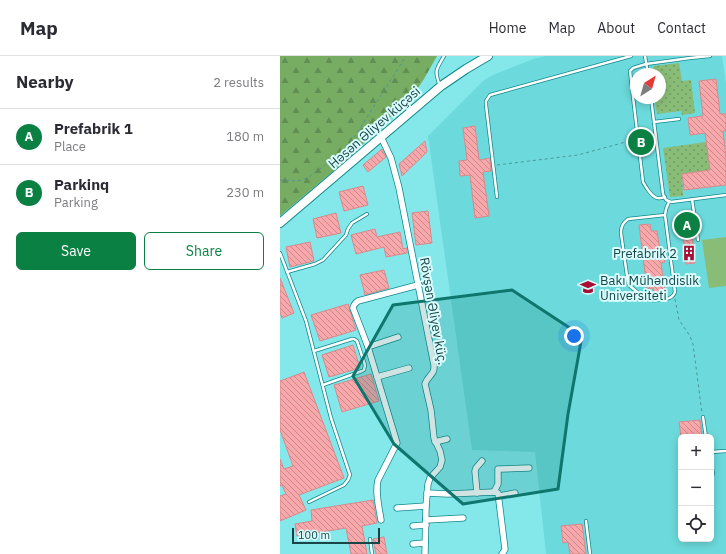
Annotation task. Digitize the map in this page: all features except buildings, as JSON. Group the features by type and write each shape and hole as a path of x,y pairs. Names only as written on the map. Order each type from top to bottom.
{"main road":[{"name":"Həsən Əliyev küçəsi","path":"280,223 441,86 488,56"}],"street":[{"name":"Rövşən Əliyev küç.","path":"381,137 393,164 434,365 434,372 425,384 431,410 433,434 435,442 442,455 442,464 428,481 425,554"},
{"path":"381,520 377,484 397,443 354,305 355,303 418,285"},
{"path":"368,347 398,337"},
{"path":"377,377 409,368"},
{"path":"435,442 447,440"},
{"path":"477,493 475,471 482,461"},
{"path":"502,554 505,549 496,494 498,469 529,468"},
{"path":"427,493 515,493"},
{"path":"397,508 426,506"},
{"path":"413,526 426,522 463,518"},
{"path":"413,544 425,543"}],"lane":[{"path":"441,86 436,76 436,71 444,56"},
{"path":"498,197 486,105 486,101 490,95 631,56"},
{"path":"645,56 647,68"},
{"path":"664,197 657,198 654,196 643,182 630,71 633,68 646,64 710,56"},
{"path":"652,104 663,194 669,202"},
{"path":"654,122 679,119"},
{"path":"669,202 726,195"},
{"path":"692,199 698,240"},
{"path":"665,215 628,219 621,226 620,233 628,283 647,300 667,299 672,297 675,292 665,215 669,202"},
{"path":"287,272 315,264 323,260 346,235 352,223 367,214"},
{"path":"280,253 306,321 331,418 350,475 344,485 309,502"},
{"path":"314,351 354,339 357,341 365,365 364,370 362,371 323,385"},
{"path":"703,417 706,434"},
{"path":"714,452 726,451"},
{"path":"586,521 590,554"},
{"path":"370,539 372,554"}],"path":[{"path":"280,180 297,181 308,178 338,155 355,136 406,56"},
{"path":"494,166 578,155 638,139"},
{"path":"674,295 679,320 690,336 693,344 703,417"}],"highlighted area":[{"path":"512,290 582,336 568,414 558,489 463,504 394,444 353,376 393,305"}],"shaded area":[{"name":"Bakı Mühəndislik Universiteti","path":"545,56 722,56 726,84 726,554 546,554 535,452 472,450 428,136 484,80 533,59"},
{"path":"679,63 682,81 691,80 695,113 682,115 681,111 657,114 655,104 666,104 666,68 652,68 654,66"},
{"path":"706,142 710,170 682,174 683,196 670,197 663,148"},
{"path":"726,237 726,286 709,288 702,240"}],"green space":[{"path":"280,56 437,56 414,94 350,157 280,216"}],"place":[{"name":"Parkinq","path":"641,142"},
{"name":"Prefabrik 1","path":"687,225"},
{"name":"Prefabrik 2","path":"689,253"},
{"name":"Bakı Mühəndislik Universiteti","path":"588,287"}]}
